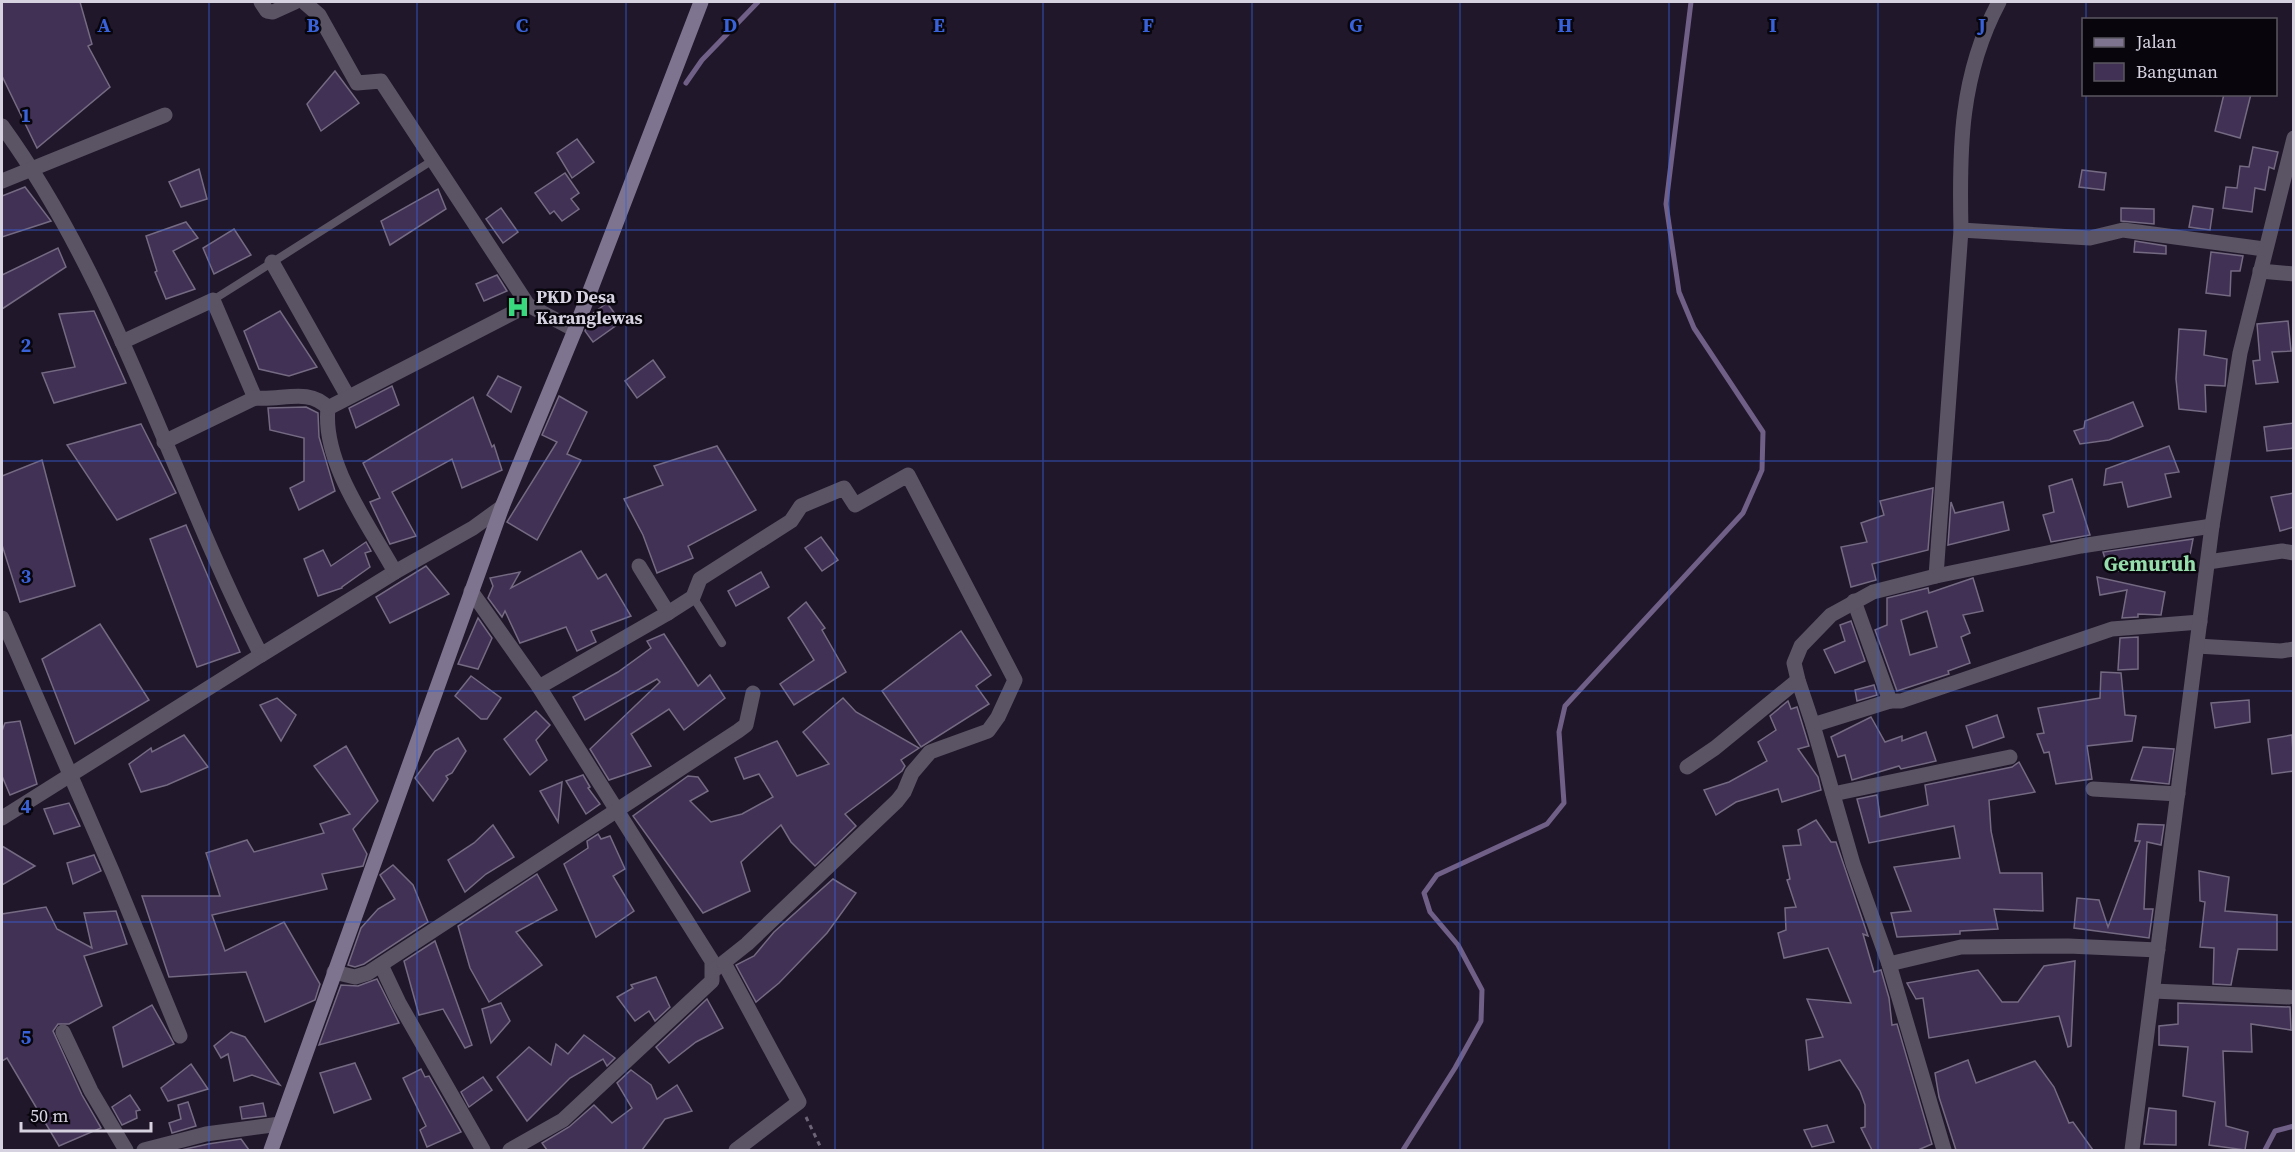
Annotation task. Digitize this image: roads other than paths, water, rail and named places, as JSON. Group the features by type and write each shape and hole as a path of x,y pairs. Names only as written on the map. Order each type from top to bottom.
{"street":[{"path":"261,2 267,11 273,12 295,2"},
{"path":"304,2 319,15 354,80 360,84 381,81 528,305 575,330"},
{"path":"271,1150 501,507 575,330 701,2"},
{"path":"1936,576 1961,230 1960,174 1965,96 1976,52 1999,2"},
{"path":"2,181 165,115"},
{"path":"2,126 33,170 90,271 164,442 261,655"},
{"path":"2132,1150 2212,526 2240,353 2264,249 2292,155 2294,138"},
{"path":"1961,230 2090,238 2123,230 2264,249"},
{"path":"272,262 347,395"},
{"path":"2260,272 2294,274"},
{"path":"122,342 213,300 255,398"},
{"path":"395,572 345,483 330,446 326,424 328,408 347,395 528,305"},
{"path":"164,442 255,398 306,396 319,398 328,408"},
{"path":"510,1150 563,1120 712,981 719,967 747,944 897,801 904,792 912,773 930,752 988,731 998,717 1015,680 908,475 855,505 844,488 801,506 791,521 700,579 693,597 668,614 539,687"},
{"path":"2,818 395,572 473,528 501,507"},
{"path":"1944,1150 1889,964 1853,864 1798,680 1794,663 1801,646 1831,615 1873,592 1936,576 2081,546 2212,526"},
{"path":"2208,562 2282,551 2294,553"},
{"path":"639,566 668,614"},
{"path":"471,591 539,687 712,962 719,967 799,1102 736,1150"},
{"path":"1854,601 1890,701"},
{"path":"2,618 180,1036"},
{"path":"1813,724 1890,701 1901,701 2112,628 2200,622"},
{"path":"2197,646 2281,651 2294,649"},
{"path":"1687,767 1723,742 1798,680"},
{"path":"334,972 356,977 368,974 615,809 746,725 753,693"},
{"path":"1833,794 2010,757"},
{"path":"2093,789 2178,794"},
{"path":"1889,964 1961,947 2068,946 2158,950"},
{"path":"381,965 399,1003 483,1150"},
{"path":"2153,991 2289,997"},
{"path":"63,1032 90,1091 126,1150"},
{"path":"144,1150 206,1134 280,1124"}],"lane":[{"path":"213,300 433,160"},
{"path":"693,597 722,643"}],"waterway":[{"path":"686,83 702,60 758,2"},
{"path":"1403,1150 1455,1068 1481,1021 1482,990 1458,945 1430,912 1424,893 1437,875 1547,824 1564,803 1559,732 1565,706 1743,513 1762,470 1763,432 1694,328 1679,292 1666,204 1691,2"},
{"path":"2265,1150 2275,1131 2294,1126"}],"place":[{"name":"PKD Desa Karanglewas","path":"518,307"}],"district":[{"name":"Gemuruh","path":"2150,564"}]}
